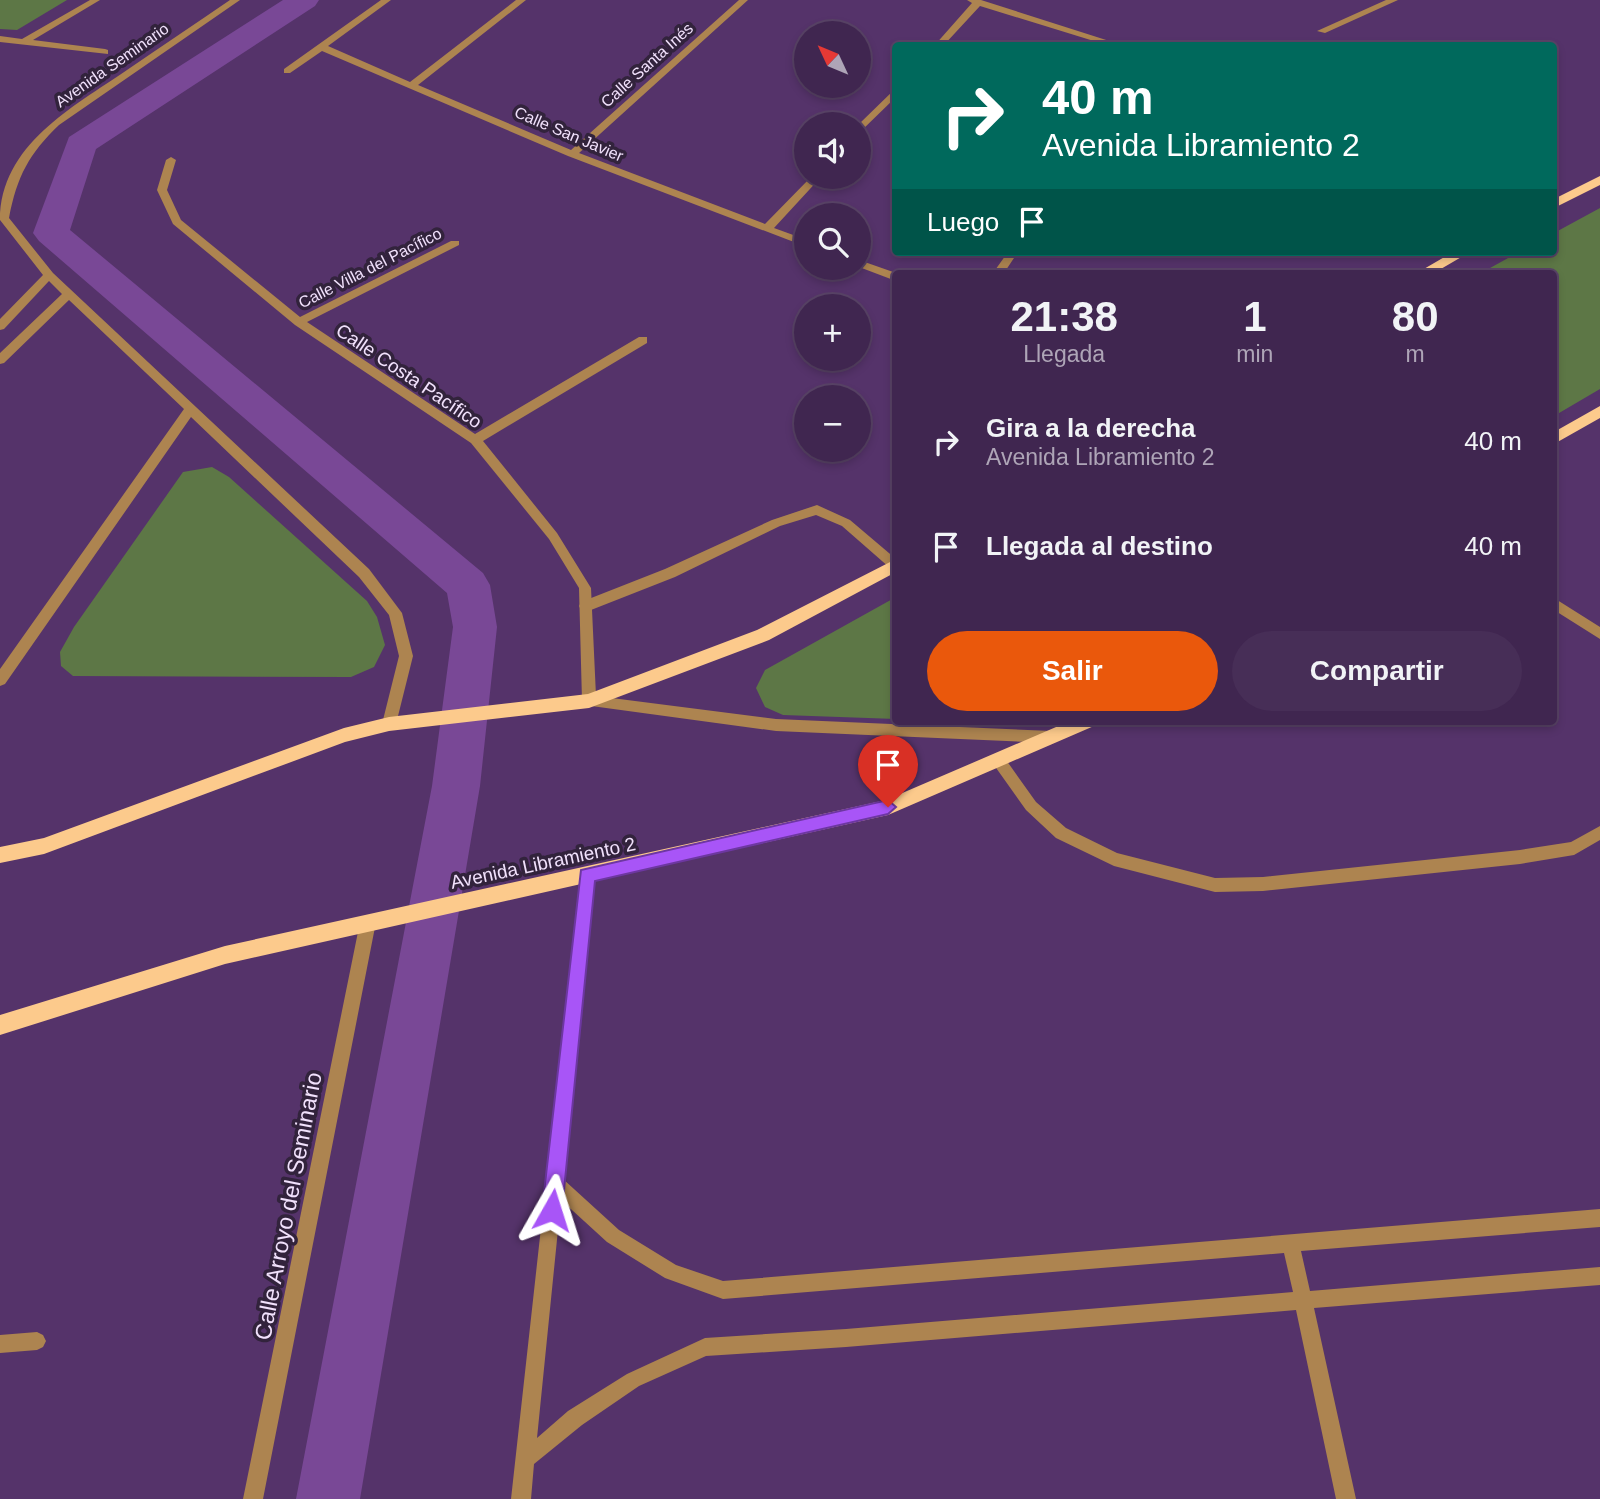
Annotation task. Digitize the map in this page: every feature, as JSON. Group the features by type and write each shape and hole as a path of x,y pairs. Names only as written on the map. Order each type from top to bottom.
{"main road":[{"path":"1557,202 1600,180"},
{"path":"1430,270 1456,256"},
{"path":"1557,437 1600,411"},
{"path":"0,855 44,846 345,735 390,724 589,701 763,635 892,567"},
{"name":"Avenida Libramiento 2","path":"0,1025 225,955 888,807 1080,725"}],"street":[{"path":"25,41 96,0"},
{"name":"Avenida Seminario","path":"4,197 16,169 33,144 56,123 236,0"},
{"path":"287,71 387,0"},
{"path":"413,84 522,0"},
{"name":"Calle Santa Inés","path":"572,154 744,0"},
{"path":"1361,0 1381,6"},
{"path":"1322,31 1394,0"},
{"path":"941,42 975,1 1108,42"},
{"path":"0,39 105,52"},
{"name":"Calle San Javier","path":"321,47 572,154 794,239"},
{"path":"871,117 892,95"},
{"name":"Calle Costa Pacífico","path":"171,160 162,190 177,222 299,322 475,440 553,536 584,588 589,701"},
{"path":"767,229 805,189"},
{"path":"4,197 2,218 49,275 189,411 364,573 395,613 405,656 390,724"},
{"name":"Calle Villa del Pacífico","path":"299,322 454,243"},
{"path":"871,268 892,275"},
{"path":"0,327 49,275"},
{"path":"0,360 68,293"},
{"path":"475,440 643,340"},
{"path":"0,680 189,411"},
{"path":"586,606 670,573 776,523 817,510 846,523 892,562"},
{"path":"1557,605 1600,634"},
{"path":"589,701 776,725 1055,737"},
{"path":"999,761 1031,806 1061,833 1114,859 1215,885 1263,884 1520,857 1574,848 1600,832"},
{"path":"521,1499 587,875"},
{"name":"Calle Arroyo del Seminario","path":"253,1499 368,922"},
{"path":"555,1182 613,1236 671,1272 723,1290 1600,1218"},
{"path":"1291,1243 1346,1499"},
{"path":"526,1459 575,1418 633,1380 705,1347 860,1337 1600,1276"},
{"path":"0,1345 37,1341"}],"green space":[{"path":"0,0 67,0 17,30 0,29"},
{"path":"1600,208 1600,389 1557,414 1557,270 1486,270 1512,256 1557,256 1557,231"},
{"path":"212,467 229,477 367,601 377,617 385,645 374,667 351,677 73,676 61,666 60,652 74,627 183,472"},
{"path":"892,599 892,719 783,715 765,707 756,688 765,670"}],"waterway":[{"path":"304,0 81,144 51,233 468,585 475,627 456,786 328,1499"}],"route":[{"path":"552,1210 587,875 888,807"}]}
